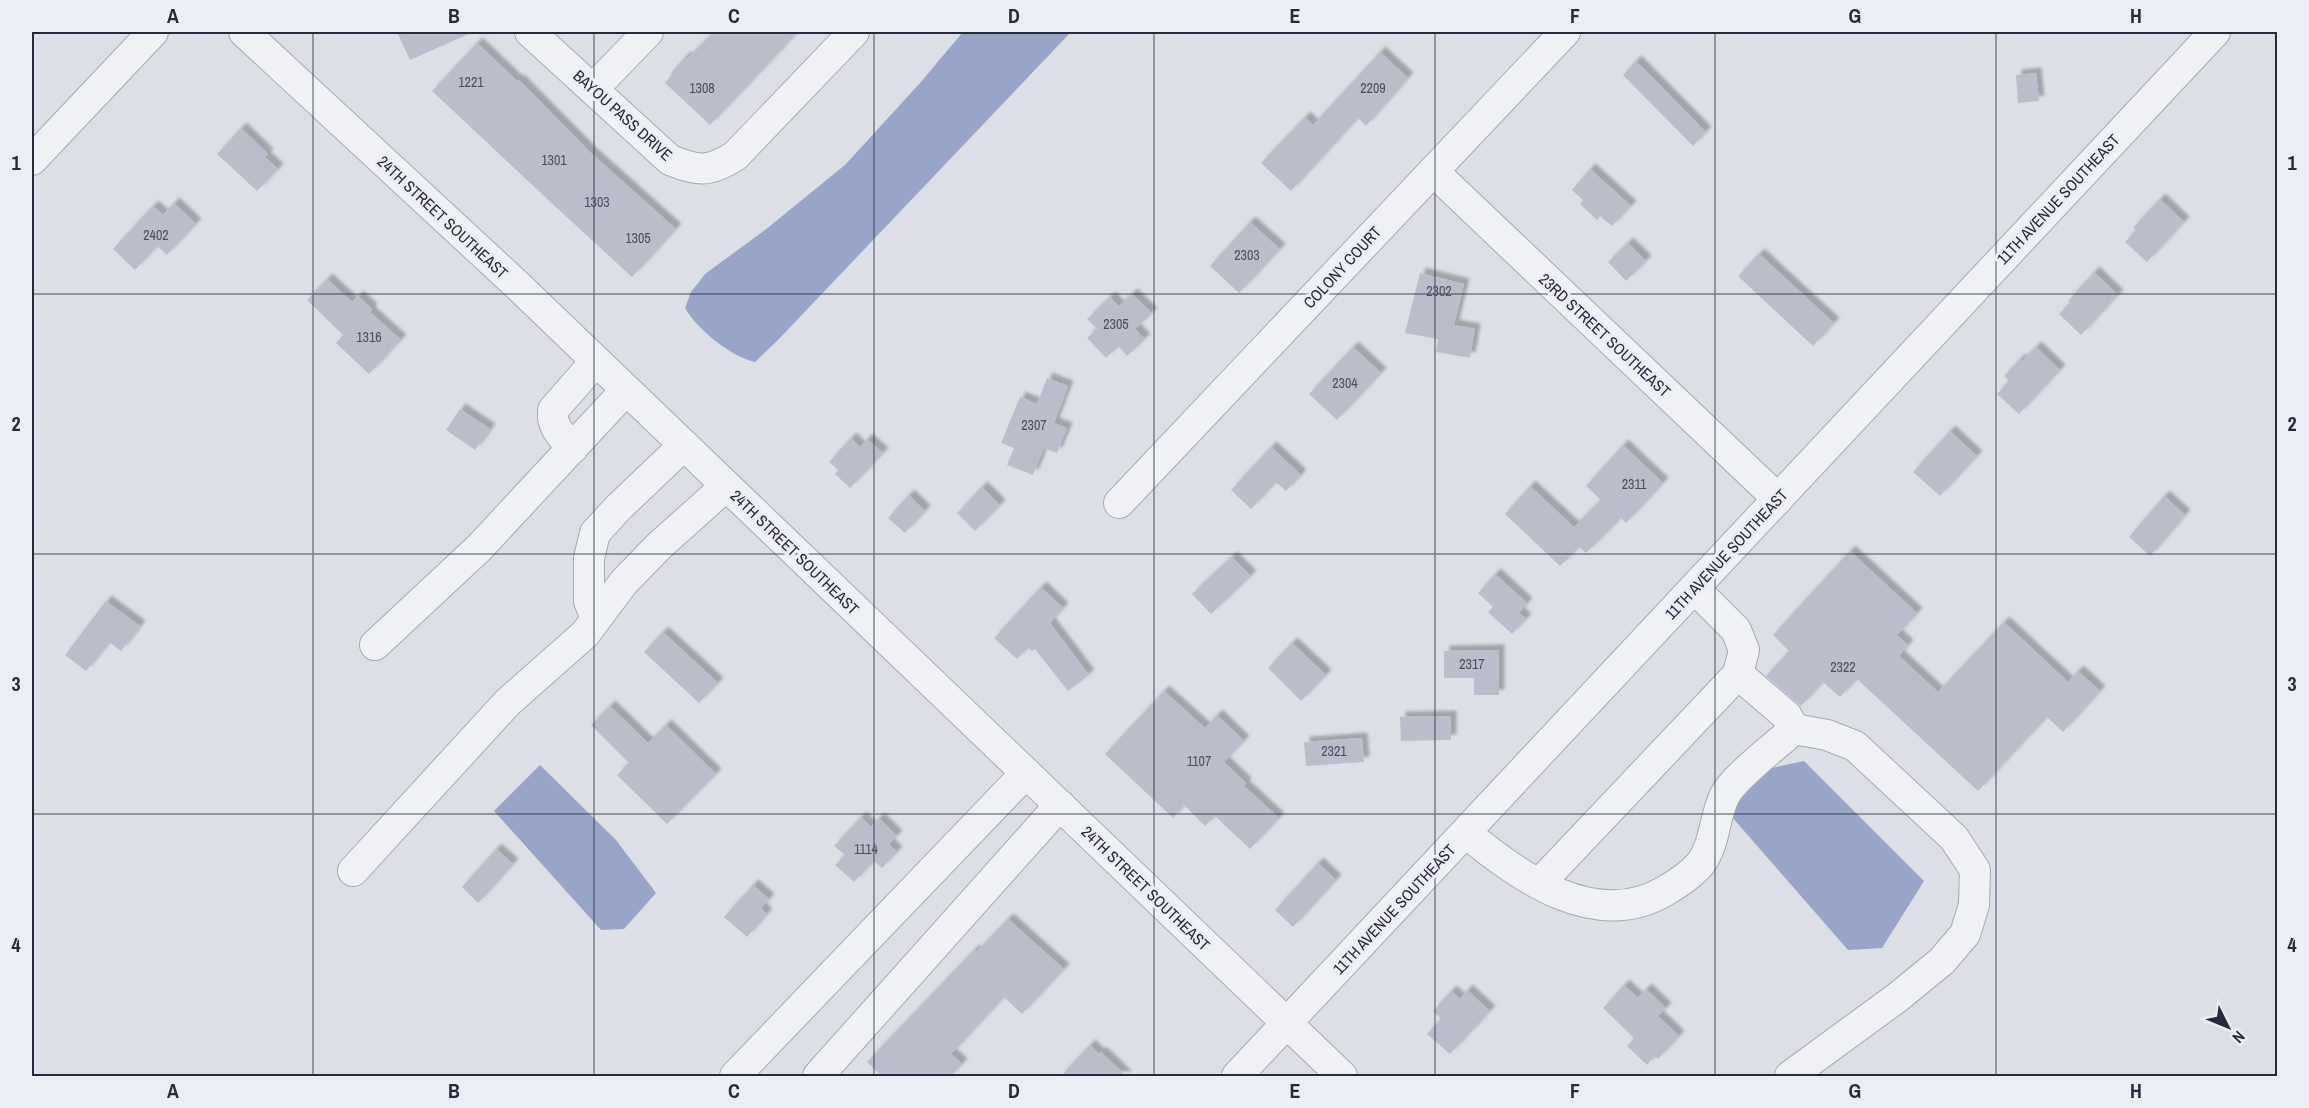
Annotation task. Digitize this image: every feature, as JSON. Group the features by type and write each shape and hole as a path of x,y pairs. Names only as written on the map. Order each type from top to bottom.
{"street":[{"path":"32,160 153,32"},
{"name":"24TH STREET SOUTHEAST","path":"244,32 596,361 1342,1077"},
{"name":"BAYOU PASS DRIVE","path":"530,32 670,160 693,169 719,166 735,156 854,32"},
{"path":"593,89 648,32"},
{"name":"COLONY COURT","path":"1119,503 1565,32"},
{"name":"11TH AVENUE SOUTHEAST","path":"1237,1077 2216,32"},
{"name":"23RD STREET SOUTHEAST","path":"1433,171 1778,499"},
{"path":"573,448 557,430 552,420 553,410 596,361"},
{"path":"375,645 479,548 626,390"},
{"path":"596,619 589,601 589,558 595,533 684,445"},
{"path":"354,871 508,702 585,634 624,582 659,546 726,486"},
{"path":"1539,884 1738,674 1744,650 1736,630 1694,588"},
{"path":"1738,674 1787,716 1794,729"},
{"path":"1466,833 1500,861 1558,895 1601,905 1624,905 1650,900 1679,883 1702,862 1714,834 1720,806 1726,792 1794,729"},
{"path":"1790,1077 1898,997 1942,961 1965,934 1974,905 1975,870 1954,838 1855,746 1827,735 1794,729"},
{"path":"735,1077 1026,773"},
{"path":"818,1077 1060,805"}],"water":[{"path":"963,32 1071,32 755,362 735,354 715,341 698,325 685,308 691,292 705,274 765,230 845,165"},
{"path":"1804,761 1924,881 1882,948 1848,950 1731,816 1748,773"},
{"path":"540,765 616,840 656,893 624,929 601,930 494,811"}],"building":[{"path":"397,32 473,32 410,60"},
{"path":"714,32 798,32 710,125 665,83 685,57 687,59"},
{"path":"477,43 518,82 519,80 591,153 676,229 632,277 432,91"},
{"path":"1380,52 1408,78 1366,126 1358,118 1291,191 1261,163 1305,117 1313,125"},
{"path":"1636,61 1706,132 1693,146 1623,75"},
{"path":"2036,73 2039,101 2018,103 2016,75"},
{"path":"241,128 268,154 265,157 278,169 257,191 217,154"},
{"path":"1590,169 1631,206 1612,226 1600,216 1597,220 1580,204 1583,200 1572,190"},
{"path":"2160,199 2184,222 2147,262 2125,242 2136,230 2133,228"},
{"path":"174,203 196,224 167,255 157,246 135,270 113,249 153,206 163,215"},
{"path":"1250,222 1280,249 1239,293 1210,266"},
{"path":"1628,243 1646,261 1626,281 1608,262"},
{"path":"1759,254 1834,323 1813,346 1738,276"},
{"path":"2094,272 2118,295 2081,335 2059,314"},
{"path":"1420,273 1464,284 1454,325 1475,329 1470,358 1436,352 1438,339 1405,333"},
{"path":"327,279 352,302 358,296 372,309 370,312 401,340 369,374 336,343 343,335 307,300"},
{"path":"1132,294 1152,313 1135,329 1145,339 1127,356 1118,346 1106,358 1087,338 1097,329 1087,319 1110,297 1119,306"},
{"path":"1353,347 1381,373 1337,420 1309,394"},
{"path":"2036,347 2060,370 2019,414 1997,394 2009,381 2004,376 2020,359 2022,361"},
{"path":"1047,378 1068,386 1054,423 1067,428 1057,453 1044,448 1033,475 1007,465 1014,448 1001,443 1020,397 1037,404"},
{"path":"460,409 490,429 475,450 446,430"},
{"path":"1950,431 1977,456 1940,496 1913,472"},
{"path":"851,438 860,447 867,439 883,453 850,488 835,474 838,470 829,462"},
{"path":"1623,445 1663,483 1626,523 1621,518 1586,553 1579,547 1560,566 1505,514 1530,486 1574,527 1601,500 1586,486"},
{"path":"1271,447 1301,475 1286,491 1276,482 1251,509 1231,490"},
{"path":"982,487 1000,505 975,531 957,513"},
{"path":"909,495 925,511 905,533 888,518"},
{"path":"2164,496 2185,515 2150,556 2129,537"},
{"path":"1850,551 1917,613 1897,635 1908,645 1899,656 1938,692 2004,622 2068,682 2078,671 2100,691 2063,732 2047,717 1978,791 1857,679 1840,697 1823,682 1801,706 1766,676 1789,651 1773,635"},
{"path":"1232,557 1251,576 1211,614 1192,594"},
{"path":"1495,574 1527,603 1519,613 1526,619 1512,634 1488,612 1493,607 1478,593"},
{"path":"1041,587 1063,608 1050,623 1089,675 1068,691 1035,649 1032,651 1028,647 1017,659 994,638"},
{"path":"106,601 140,626 121,651 109,642 86,671 65,655"},
{"path":"663,632 718,683 699,703 644,652"},
{"path":"1292,643 1326,675 1301,701 1268,668"},
{"path":"1499,650 1499,695 1474,695 1474,678 1444,678 1444,651"},
{"path":"1164,691 1205,728 1217,715 1244,741 1224,762 1246,783 1244,786 1279,818 1250,849 1215,816 1205,826 1184,805 1173,818 1105,754"},
{"path":"610,706 648,743 666,725 716,774 667,824 617,775 629,763 591,725"},
{"path":"1451,716 1451,740 1401,741 1400,717"},
{"path":"1362,738 1364,762 1306,766 1304,742"},
{"path":"861,817 871,827 879,818 897,836 889,844 897,852 882,868 874,861 854,882 835,865 845,855 834,846"},
{"path":"496,849 513,864 478,903 462,887"},
{"path":"1318,863 1336,880 1293,927 1275,910"},
{"path":"753,885 769,899 761,908 767,914 747,937 724,917"},
{"path":"1008,919 1064,969 1022,1014 1004,997 951,1054 962,1064 950,1077 883,1077 867,1062 974,950 976,952"},
{"path":"1624,985 1638,998 1646,989 1666,1008 1658,1016 1679,1036 1658,1059 1654,1056 1647,1065 1627,1046 1634,1038 1603,1008"},
{"path":"1467,990 1490,1011 1450,1054 1427,1034 1441,1019 1433,1011 1451,991 1460,999"},
{"path":"1090,1045 1099,1054 1101,1052 1127,1077 1060,1077"}]}
